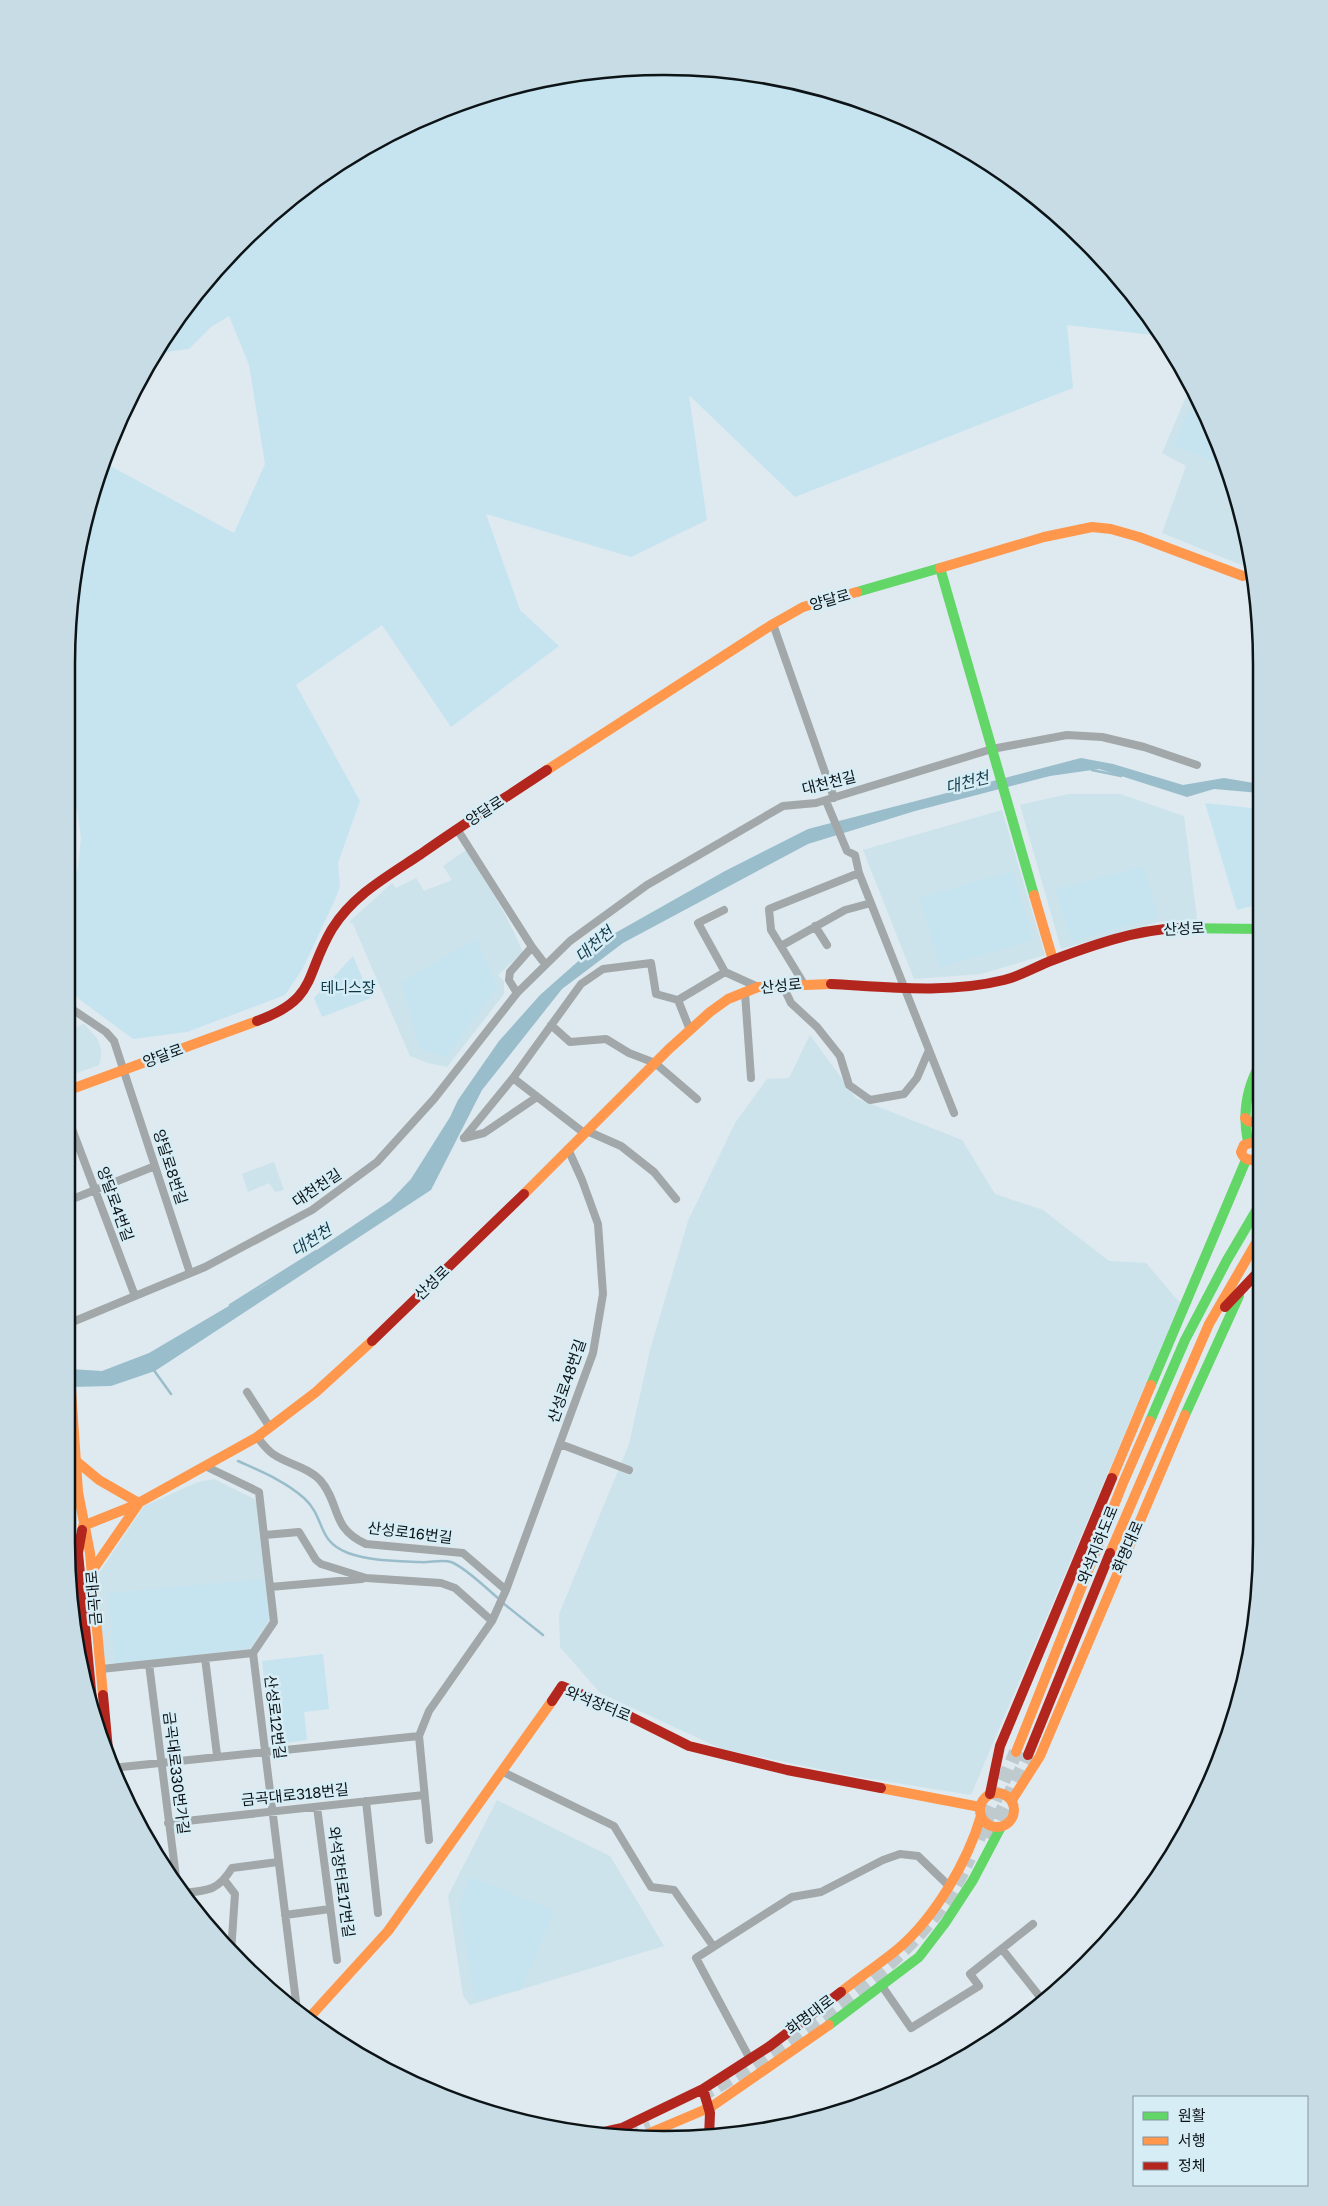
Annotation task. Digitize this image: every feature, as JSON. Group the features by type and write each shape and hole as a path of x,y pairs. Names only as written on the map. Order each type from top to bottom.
{"main road":[{"name":"양달로","path":"75,1088 276,1014 296,1000 306,988 332,929 358,896 457,829 773,624 803,607 1044,537 1092,527 1111,529 1139,536 1243,576"},
{"path":"940,568 1053,960"},
{"name":"산성로","path":"83,1526 138,1503 257,1437 316,1392 399,1316 527,1192 655,1063 710,1012 728,999 758,987 782,984 951,988 1005,980 1053,960 1122,937 1161,930 1201,927 1253,928"},
{"path":"1253,1077 1245,1101 1244,1128 1253,1144"},
{"path":"1245,1118 1248,1122 1253,1123"},
{"path":"1253,1150 1241,1149 1242,1155 1246,1160 1252,1161 1253,1159"},
{"path":"990,1794 1000,1746 1246,1160"},
{"path":"1151,1385 1185,1340 1226,1260 1253,1216"},
{"name":"화명대로","path":"1133,1498 1209,1324 1253,1248"},
{"path":"1209,1324 1253,1278"},
{"name":"화명대로","path":"1012,1800 1040,1756 1162,1466 1240,1292"},
{"name":"와석지하도로","path":"1016,1752 1123,1483 1185,1340"},
{"path":"75,1460 99,1480 138,1503 92,1571"},
{"name":"금곡대로","path":"75,1460 83,1526 90,1553 107,1732"},
{"name":"와석지하도로","path":"1028,1755 1133,1498"},
{"name":"금곡대로","path":"83,1526 78,1553 88,1665"},
{"name":"와석장터로","path":"312,2014 388,1931 503,1772 562,1686 603,1703 689,1746 787,1770 980,1812"},
{"path":"998,1792 1006,1794 1012,1800 1015,1808 1014,1816 1009,1823 1001,1827 992,1827 985,1823 980,1812 983,1800 990,1794 998,1792"},
{"name":"화명대로","path":"617,2129 703,2089 750,2059 900,1947 928,1916 959,1869 977,1830 980,1812"},
{"name":"화명대로","path":"655,2131 711,2107 882,1986 919,1957 946,1923 973,1880 1001,1827"},
{"path":"703,2089 711,2107 711,2129"}],"street":[{"path":"773,624 844,844 847,851 855,855 871,903 954,1113"},
{"name":"대천천길","path":"75,1321 190,1273 312,1210 378,1162 434,1099 517,993 570,941 647,885 783,806 830,802 994,753 1067,735 1102,737 1144,747 1197,765"},
{"path":"457,829 532,947 545,964"},
{"path":"804,984 771,930 769,909 860,872"},
{"path":"781,946 845,910 871,903"},
{"path":"724,910 698,923 725,972 758,987"},
{"path":"815,926 827,945"},
{"path":"517,993 509,980 510,972 532,947"},
{"path":"537,1097 484,1133 464,1138 512,1078 581,984 603,969 651,963 656,994 678,1000 725,972"},
{"path":"782,984 791,1003 816,1027 840,1056 849,1085 870,1100 904,1094 918,1078 929,1050"},
{"path":"745,992 751,1078"},
{"path":"678,1000 690,1030"},
{"name":"양달로8번길","path":"75,1011 106,1032 114,1041 190,1273"},
{"path":"551,1025 570,1042 606,1039 628,1053 655,1063 697,1099"},
{"path":"512,1078 585,1132 621,1146 654,1172 676,1199"},
{"name":"양달로4번길","path":"75,1135 135,1296"},
{"name":"산성로48번길","path":"419,1736 429,1711 492,1621 506,1590 593,1353 603,1294 598,1224 568,1149"},
{"path":"75,1198 155,1166"},
{"path":"247,1392 269,1426"},
{"name":"산성로16번길","path":"257,1437 273,1454 313,1474 321,1481 340,1522 346,1532 355,1539 366,1544 463,1553 506,1590"},
{"path":"560,1444 629,1470"},
{"path":"101,1669 253,1653 274,1622 259,1492 205,1466"},
{"path":"265,1535 300,1532 316,1560 321,1564 366,1578"},
{"path":"270,1587 366,1578 441,1583 455,1588 492,1621"},
{"name":"산성로12번길","path":"253,1653 296,2001"},
{"path":"204,1658 216,1756"},
{"name":"금곡대로330번가길","path":"149,1664 175,1870"},
{"path":"120,1767 265,1750 419,1736 429,1840"},
{"path":"503,1772 614,1826 651,1887 674,1890 713,1946"},
{"name":"금곡대로318번길","path":"168,1823 424,1795"},
{"path":"366,1802 378,1914"},
{"name":"와석장터로17번길","path":"317,1806 337,1960"},
{"path":"750,2059 696,1958 792,1897 821,1892 883,1860 900,1854 918,1856 948,1885"},
{"path":"191,1892 209,1891 225,1881 232,1868 278,1862"},
{"path":"225,1881 235,1894 232,1941"},
{"path":"285,1915 330,1909"},
{"path":"882,1986 911,2028 979,1986 970,1974 1033,1924"},
{"path":"1002,1949 1039,1996"}],"shaded area":[{"path":"1187,394 1222,475 1233,512 1245,566 1162,533 1186,466 1162,453"},
{"name":"대천천","path":"1081,758 1113,764 1183,785 1224,778 1253,783 1253,792 1214,789 1187,797 1099,769 1050,776 915,811 808,844 623,943 562,989 482,1090 431,1190 155,1371 111,1386 75,1387 75,1369 102,1371 149,1353 263,1286 390,1201 411,1179 450,1117 458,1100 499,1041 540,995 601,941 725,871 808,829"},
{"path":"1068,794 1120,794 1184,816 1197,919 1158,922 1061,949 1020,805"},
{"path":"1002,810 1045,955 981,974 914,979 863,850"},
{"path":"466,850 505,914 523,952 498,975 504,981 504,994 447,1067 428,1063 410,1056 353,924 349,922 392,883 396,888 416,878 424,891 452,880 443,866"},
{"path":"84,1024 97,1038 101,1049 101,1058 99,1065 75,1074 75,1028"},
{"path":"810,1035 856,1098 962,1140 995,1194 1043,1210 1109,1261 1146,1263 1180,1303 971,1795 853,1776 722,1749 600,1693 560,1647 559,1614 629,1444 650,1350 688,1221 735,1123 767,1079 789,1078"},
{"path":"274,1162 284,1190 275,1192 269,1183 248,1192 242,1174"},
{"path":"214,1479 256,1500 271,1621 252,1650 104,1664 97,1576 144,1506 198,1482"},
{"path":"497,1800 610,1856 664,1946 470,2005 463,1996 448,1896"}],"green space":[{"path":"664,75 703,76 741,80 779,86 816,95 853,106 889,120 959,154 1023,197 1052,221 1107,276 1153,335 1067,325 1073,388 795,497 689,395 707,520 631,557 486,514 520,610 559,646 451,727 382,625 296,685 360,801 338,863 340,886 334,902 303,968 285,995 187,1032 133,1039 75,995 75,877 81,838 75,806 75,664 76,625 86,549 110,466 234,533 265,464 249,365 229,316 211,327 189,349 163,354 197,305 248,248 305,197 337,174 370,154 403,136 439,120 475,106 512,95 549,86 587,80 625,76"},
{"path":"1192,403 1218,464 1174,445"},
{"path":"1205,803 1253,808 1253,906 1237,910"},
{"path":"1143,866 1158,917 1072,941 1055,890"},
{"path":"1013,871 1033,940 940,967 920,898"},
{"path":"476,939 497,987 445,1058 420,1048 401,982"},
{"name":"테니스장","path":"353,956 371,998 322,1017 314,998"},
{"path":"264,1579 269,1618 248,1648 115,1664 108,1593"},
{"path":"323,1654 329,1709 304,1712 307,1740 278,1744 270,1731 262,1661"},
{"path":"471,1877 554,1911 521,1990 475,1999 459,1905"}],"waterway":[{"name":"대천천","path":"1092,770 1121,776"},
{"name":"대천천","path":"230,1305 316,1251"},
{"path":"153,1369 171,1394"},
{"path":"238,1461 281,1481 304,1498 316,1513 326,1536 338,1548 356,1556 374,1559 451,1562 469,1573 499,1599"},
{"path":"503,1603 543,1635"}],"tunnel":[{"path":"978,1839 1016,1752"},
{"path":"989,1839 1028,1755"},
{"path":"699,2096 736,2075 847,1998 895,1958 937,1912 955,1886 969,1858"},
{"path":"644,2130 651,2128"}],"traffic: fast":[{"path":"857,592 940,568 1034,895"},
{"path":"1178,928 1253,929"},
{"path":"1248,1142 1245,1112 1248,1092 1253,1078"},
{"path":"1151,1385 1246,1160"},
{"path":"1150,1421 1185,1340 1227,1260 1253,1216"},
{"path":"1185,1415 1239,1296"},
{"path":"829,2025 919,1957 945,1923 973,1880 1001,1827"}],"traffic: slow":[{"path":"940,568 1044,537 1092,527 1111,529 1139,537 1243,576"},
{"path":"547,770 773,624 803,607 857,592"},
{"path":"1034,895 1053,960"},
{"path":"524,1194 669,1049 710,1012 728,999 758,987 831,984"},
{"path":"75,1088 257,1021"},
{"path":"1245,1118 1253,1122"},
{"path":"1253,1142 1244,1145 1241,1152 1244,1158 1253,1160"},
{"path":"1110,1553 1209,1324 1253,1248"},
{"path":"83,1526 133,1506 257,1437 316,1392 372,1341"},
{"path":"1112,1478 1151,1385"},
{"path":"1012,1800 1040,1756 1185,1415"},
{"path":"1016,1752 1123,1483 1150,1421"},
{"path":"75,1448 78,1492 90,1553 103,1695"},
{"path":"75,1460 99,1480 139,1503 92,1571"},
{"path":"312,2014 388,1931 552,1701"},
{"path":"881,1788 980,1807"},
{"path":"997,1793 1004,1794 1009,1798 1013,1803 1014,1810 1013,1817 1009,1822 1004,1826 997,1827 990,1826 985,1822 981,1817 980,1810 981,1803 985,1798 990,1794 997,1793"},
{"path":"841,1992 899,1948 925,1921 959,1869 981,1816"},
{"path":"655,2131 711,2107 829,2025"}],"traffic: jam":[{"path":"257,1021 277,1013 291,1004 300,995 332,929 340,917 361,896 384,878 547,770"},
{"path":"831,984 896,988 961,987 983,984 1010,978 1053,960 1114,939 1162,929 1178,928"},
{"path":"372,1341 524,1194"},
{"path":"1225,1307 1253,1277"},
{"path":"990,1794 1000,1746 1112,1478"},
{"path":"82,1530 78,1553 89,1670"},
{"path":"1028,1755 1110,1553"},
{"path":"552,1701 562,1686 603,1703 689,1746 787,1770 881,1788"},
{"path":"103,1695 106,1732"},
{"path":"617,2129 703,2089 770,2046 841,1992"},
{"path":"703,2089 710,2113 709,2129"}]}
